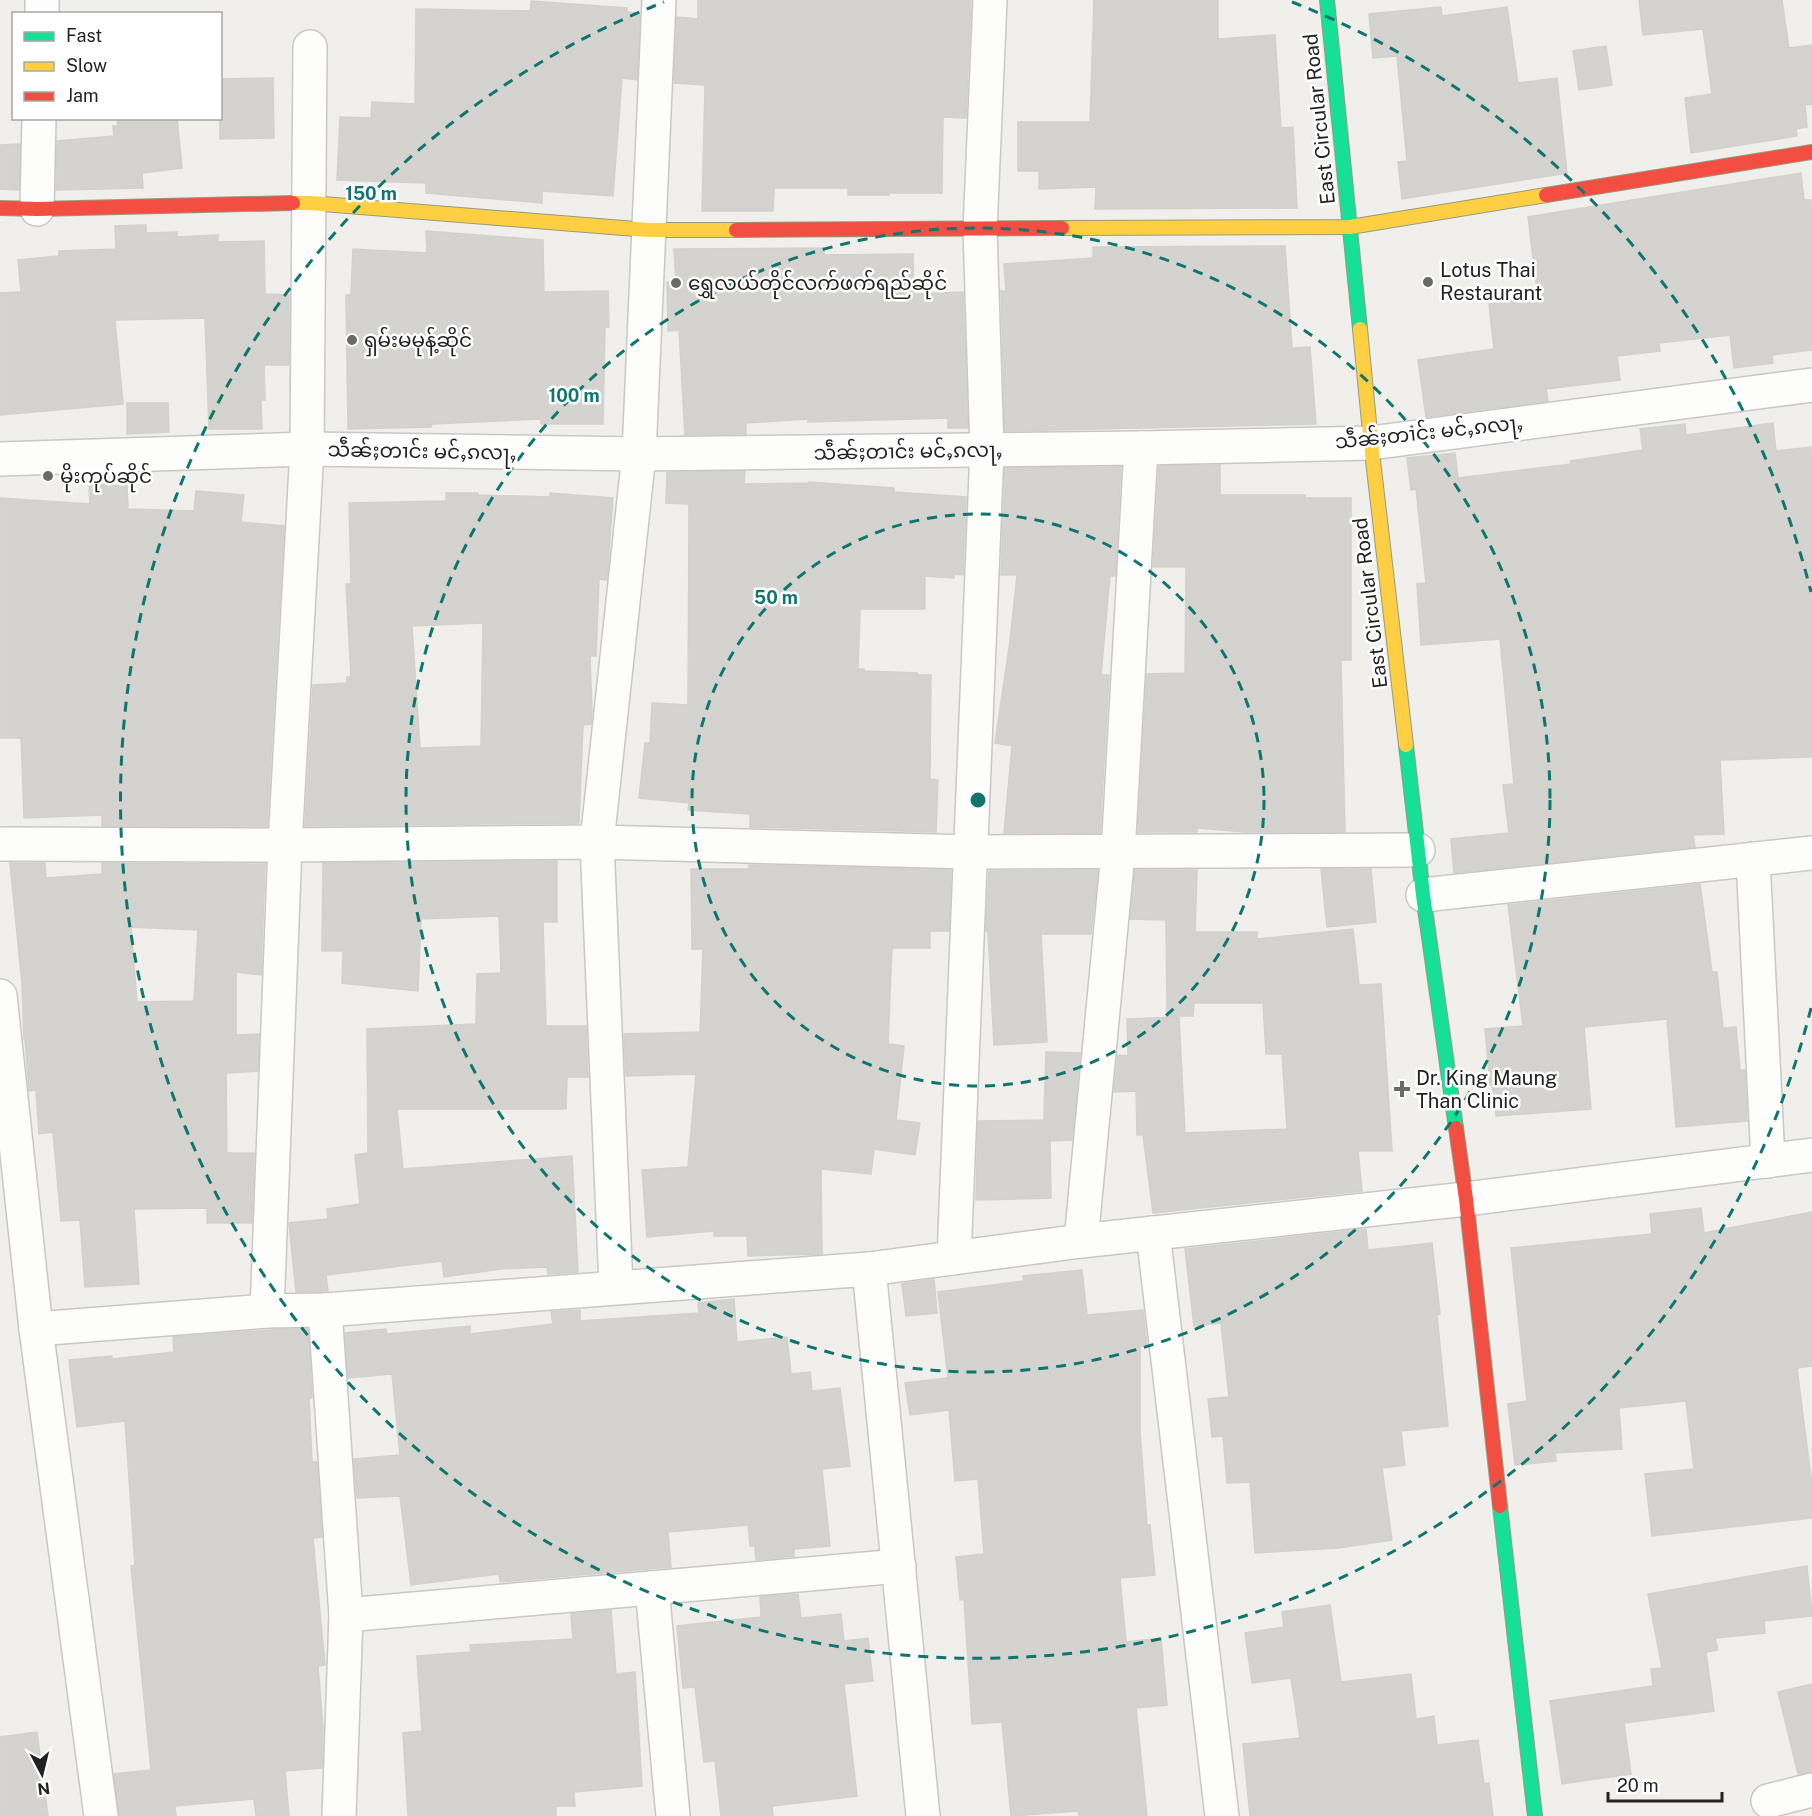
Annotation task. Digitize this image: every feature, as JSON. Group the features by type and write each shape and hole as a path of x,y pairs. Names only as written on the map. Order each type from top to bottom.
{"street":[{"path":"616,1287 597,842 639,454 659,0"},
{"path":"954,1258 987,450 981,230 990,0"},
{"name":"East Circular Road","path":"1327,0 1371,442 1423,895 1466,1199 1535,1816"},
{"path":"267,1311 285,845 307,449 310,47"},
{"path":"37,210 39,120"},
{"path":"0,208 37,210 310,203 648,230 1350,227 1812,152"},
{"name":"သဵၼ်ႈတၢင်း မင်ႇၵလႃႇ","path":"0,459 307,449 639,454 1141,448 1371,442 1812,385"},
{"path":"1081,1241 1118,852 1141,448"},
{"path":"0,844 285,845 597,842 970,852 1418,850"},
{"path":"1423,895 1812,853"},
{"path":"1753,859 1768,1161"},
{"path":"0,996 36,1329 100,1816"},
{"path":"36,1329 267,1311 326,1310 869,1269 1081,1241 1466,1199 1812,1155"},
{"path":"1153,1233 1222,1816"},
{"path":"869,1269 923,1816"},
{"path":"326,1310 345,1615 339,1816"},
{"path":"345,1615 899,1566"},
{"path":"652,1588 673,1816"},
{"path":"1768,1801 1812,1790"}],"building":[{"path":"698,0 971,0 966,118 943,117 942,193 848,195 848,188 774,188 773,211 702,211 705,85 674,83 677,17 698,19"},
{"path":"1094,0 1218,0 1218,39 1275,35 1281,128 1293,127 1297,208 1095,209 1096,187 1039,189 1039,171 1018,171 1018,122 1090,122"},
{"path":"1639,0 1782,0 1789,48 1812,45 1812,104 1805,105 1807,127 1796,129 1797,136 1691,153 1685,98 1712,94 1703,29 1643,35"},
{"path":"531,1 627,8 627,12 640,14 637,80 622,78 613,196 542,191 542,203 426,193 426,183 337,180 340,117 371,118 372,102 415,104 416,9 530,11"},
{"path":"1441,7 1442,16 1507,7 1518,83 1557,78 1567,173 1402,199 1398,162 1407,161 1397,56 1373,58 1369,14"},
{"path":"1606,46 1612,85 1579,90 1573,51"},
{"path":"273,78 274,138 220,139 222,79"},
{"path":"117,120 177,120 182,168 142,173 143,188 56,190 57,141 114,136 113,126 118,126"},
{"path":"20,144 19,190 0,189 0,145"},
{"path":"1801,173 1804,200 1812,200 1812,350 1772,355 1773,363 1734,368 1730,335 1659,343 1660,351 1617,356 1620,380 1546,389 1548,401 1426,417 1418,360 1494,349 1489,304 1538,298 1528,217"},
{"path":"146,225 146,233 177,232 177,237 218,235 218,242 264,241 265,294 289,295 289,365 264,365 265,400 261,400 262,429 209,429 205,318 115,320 123,404 0,415 0,293 21,292 18,260 59,256 59,251 116,249 115,226"},
{"path":"426,231 543,240 544,292 608,291 609,327 605,327 603,424 541,424 541,419 431,424 431,427 348,429 346,295 351,295 353,249 427,253"},
{"path":"1285,246 1292,348 1310,347 1316,424 1005,431 1001,291 1006,291 1004,264 1093,258 1093,247"},
{"path":"824,248 824,255 913,254 914,294 963,292 968,428 948,428 948,418 808,422 808,419 746,423 746,434 685,435 679,330 668,331 667,282 676,282 674,249"},
{"path":"127,403 168,403 169,432 127,434"},
{"path":"1773,423 1776,451 1812,447 1812,757 1720,760 1724,834 1693,835 1695,847 1454,873 1451,839 1509,833 1503,785 1514,784 1500,639 1421,645 1417,584 1426,583 1416,489 1411,490 1407,458 1455,453 1458,478 1571,464 1570,461 1643,450 1640,429 1685,424 1686,435"},
{"path":"1220,465 1220,495 1305,495 1305,498 1351,498 1351,660 1341,660 1345,832 1246,832 1197,828 1197,832 1138,832 1147,674 1185,673 1186,567 1153,567 1159,466"},
{"path":"1121,467 1115,576 1110,576 1101,675 1109,675 1100,833 1004,833 1012,746 995,743 1017,575 1001,575 1005,468"},
{"path":"745,471 744,484 809,482 894,488 894,492 966,497 963,575 954,574 954,578 925,576 925,609 860,609 858,669 931,675 930,779 938,780 936,832 750,827 750,814 688,810 689,803 639,798 645,743 650,743 652,703 688,705 689,504 666,503 667,472"},
{"path":"89,483 127,486 128,509 194,511 196,491 244,495 241,522 284,526 267,826 102,826 102,815 24,818 21,738 0,738 0,498 90,504"},
{"path":"446,493 550,497 550,493 613,498 607,580 599,579 596,656 590,656 592,710 591,724 583,725 579,823 305,826 313,685 347,683 347,677 351,677 346,584 351,584 349,503 446,501","holes":["483,623 481,746 420,748 412,626"]},
{"path":"557,861 557,922 543,922 546,1026 586,1026 588,1077 567,1077 566,1109 397,1109 403,1169 572,1156 578,1272 548,1274 547,1267 501,1269 444,1277 442,1261 326,1275 328,1291 296,1292 289,1223 328,1219 327,1209 360,1204 355,1155 368,1153 367,1029 476,1024 477,974 501,973 499,916 421,919 418,991 342,983 343,951 322,951 323,863"},
{"path":"10,863 45,863 46,878 102,874 102,863 265,864 261,975 236,972 236,1035 259,1034 258,1071 226,1073 227,1153 254,1153 252,1223 207,1223 207,1208 134,1209 139,1284 85,1287 80,1220 61,1221 53,1132 39,1134 36,1090 29,1091 22,984","holes":["131,927 198,930 194,1001 137,1002"]},
{"path":"749,865 951,870 949,931 930,931 930,948 892,948 888,1044 904,1046 896,1120 920,1123 915,1155 874,1149 871,1174 821,1169 822,1254 748,1256 747,1236 714,1236 714,1231 647,1237 642,1170 688,1167 696,1074 626,1076 624,1034 700,1032 703,949 692,949 691,869 749,869"},
{"path":"1321,869 1371,869 1376,922 1327,927"},
{"path":"1098,870 1091,934 1041,934 1047,1042 994,1045 988,931 986,931 989,871"},
{"path":"1135,870 1197,870 1195,932 1257,932 1257,939 1353,929 1359,985 1381,984 1392,1151 1358,1151 1362,1191 1153,1213 1143,1135 1137,1135 1136,1091 1114,1092 1118,1055 1128,1056 1127,1019 1179,1017 1185,1133 1287,1129 1282,1054 1266,1054 1263,1003 1194,1003 1193,1016 1167,1016 1166,920 1130,919"},
{"path":"1700,884 1712,972 1717,972 1723,1028 1736,1027 1740,1070 1745,1070 1747,1121 1676,1127 1667,1019 1584,1027 1591,1109 1496,1116 1492,1085 1490,1085 1485,1029 1523,1026 1508,905"},
{"path":"1046,1052 1080,1053 1072,1140 1050,1141 1051,1198 976,1200 978,1121 1044,1120"},
{"path":"1701,1208 1704,1233 1812,1212 1812,1366 1797,1368 1812,1486 1812,1518 1652,1536 1645,1474 1694,1469 1686,1401 1619,1408 1622,1449 1555,1453 1556,1461 1515,1465 1508,1404 1527,1401 1511,1248 1652,1234 1650,1214"},
{"path":"1366,1229 1368,1250 1432,1243 1448,1426 1401,1431 1405,1465 1382,1468 1392,1540 1338,1548 1255,1553 1250,1482 1227,1483 1223,1436 1212,1437 1208,1399 1229,1397 1221,1323 1194,1326 1185,1249"},
{"path":"1082,1270 1087,1315 1143,1310 1147,1346 1140,1346 1140,1431 1147,1525 1150,1525 1155,1575 1120,1578 1126,1642 1161,1638 1167,1705 1136,1708 1147,1816 1079,1816 1078,1811 1011,1816 1002,1722 972,1724 964,1599 960,1600 956,1557 984,1554 978,1479 955,1481 949,1410 910,1415 905,1383 948,1378 938,1292 1024,1281 1023,1276"},
{"path":"934,1279 937,1313 906,1316 902,1284"},
{"path":"734,1299 737,1342 787,1337 791,1374 810,1372 812,1391 840,1388 850,1466 822,1469 830,1546 794,1549 794,1556 756,1560 755,1546 750,1546 748,1525 668,1532 671,1567 500,1582 499,1574 411,1585 400,1496 357,1498 354,1459 400,1455 392,1374 348,1378 345,1333 386,1329 387,1334 470,1326 470,1334 553,1324 551,1312 580,1310 580,1321 699,1313 698,1303"},
{"path":"308,1329 312,1398 309,1398 312,1462 317,1462 322,1537 313,1538 325,1665 318,1666 323,1728 322,1768 285,1771 289,1816 256,1816 254,1799 175,1806 176,1816 119,1816 114,1774 151,1770 131,1566 135,1565 125,1421 77,1427 69,1360 112,1356 112,1359 174,1352 173,1337"},
{"path":"1807,1566 1812,1616 1764,1621 1765,1633 1715,1638 1718,1650 1706,1652 1714,1711 1624,1723 1631,1774 1562,1784 1550,1701 1653,1686 1651,1669 1662,1668 1648,1594"},
{"path":"798,1594 801,1618 841,1614 844,1641 868,1638 873,1681 844,1684 857,1796 772,1806 773,1816 721,1816 715,1761 704,1762 695,1687 683,1688 677,1626 761,1617 760,1597"},
{"path":"1330,1605 1341,1682 1411,1674 1416,1719 1434,1716 1437,1745 1478,1740 1484,1784 1489,1783 1493,1816 1250,1816 1243,1744 1300,1738 1291,1678 1252,1683 1245,1633 1284,1627 1282,1612"},
{"path":"611,1610 616,1674 635,1672 642,1786 574,1792 575,1806 556,1806 556,1816 408,1816 403,1733 422,1731 417,1656 471,1652 470,1645 573,1639 571,1614"},
{"path":"1812,1684 1812,1772 1798,1774 1778,1692"},
{"path":"37,1732 48,1816 0,1816 0,1737"}],"traffic: fast":[{"path":"1327,0 1360,329"},
{"path":"1406,745 1423,895 1456,1128"},
{"path":"1500,1506 1535,1816"}],"traffic: slow":[{"path":"1062,228 1350,227 1546,195"},
{"path":"293,203 648,230 736,230"},
{"path":"1360,329 1406,745"}],"traffic: jam":[{"path":"1546,195 1812,152"},
{"path":"0,208 293,203"},
{"path":"736,230 1062,228"},
{"path":"1456,1128 1500,1506"}],"place":[{"name":"Lotus Thai Restaurant","path":"1428,282"},
{"name":"ရွှေလယ်တိုင်လက်ဖက်ရည်ဆိုင်","path":"676,283"},
{"name":"ရှမ်းမမုန့်ဆိုင်","path":"352,340"},
{"name":"မိုးကုပ်ဆိုင်","path":"48,476"},
{"name":"Dr. King Maung Than Clinic","path":"1402,1089"}]}
